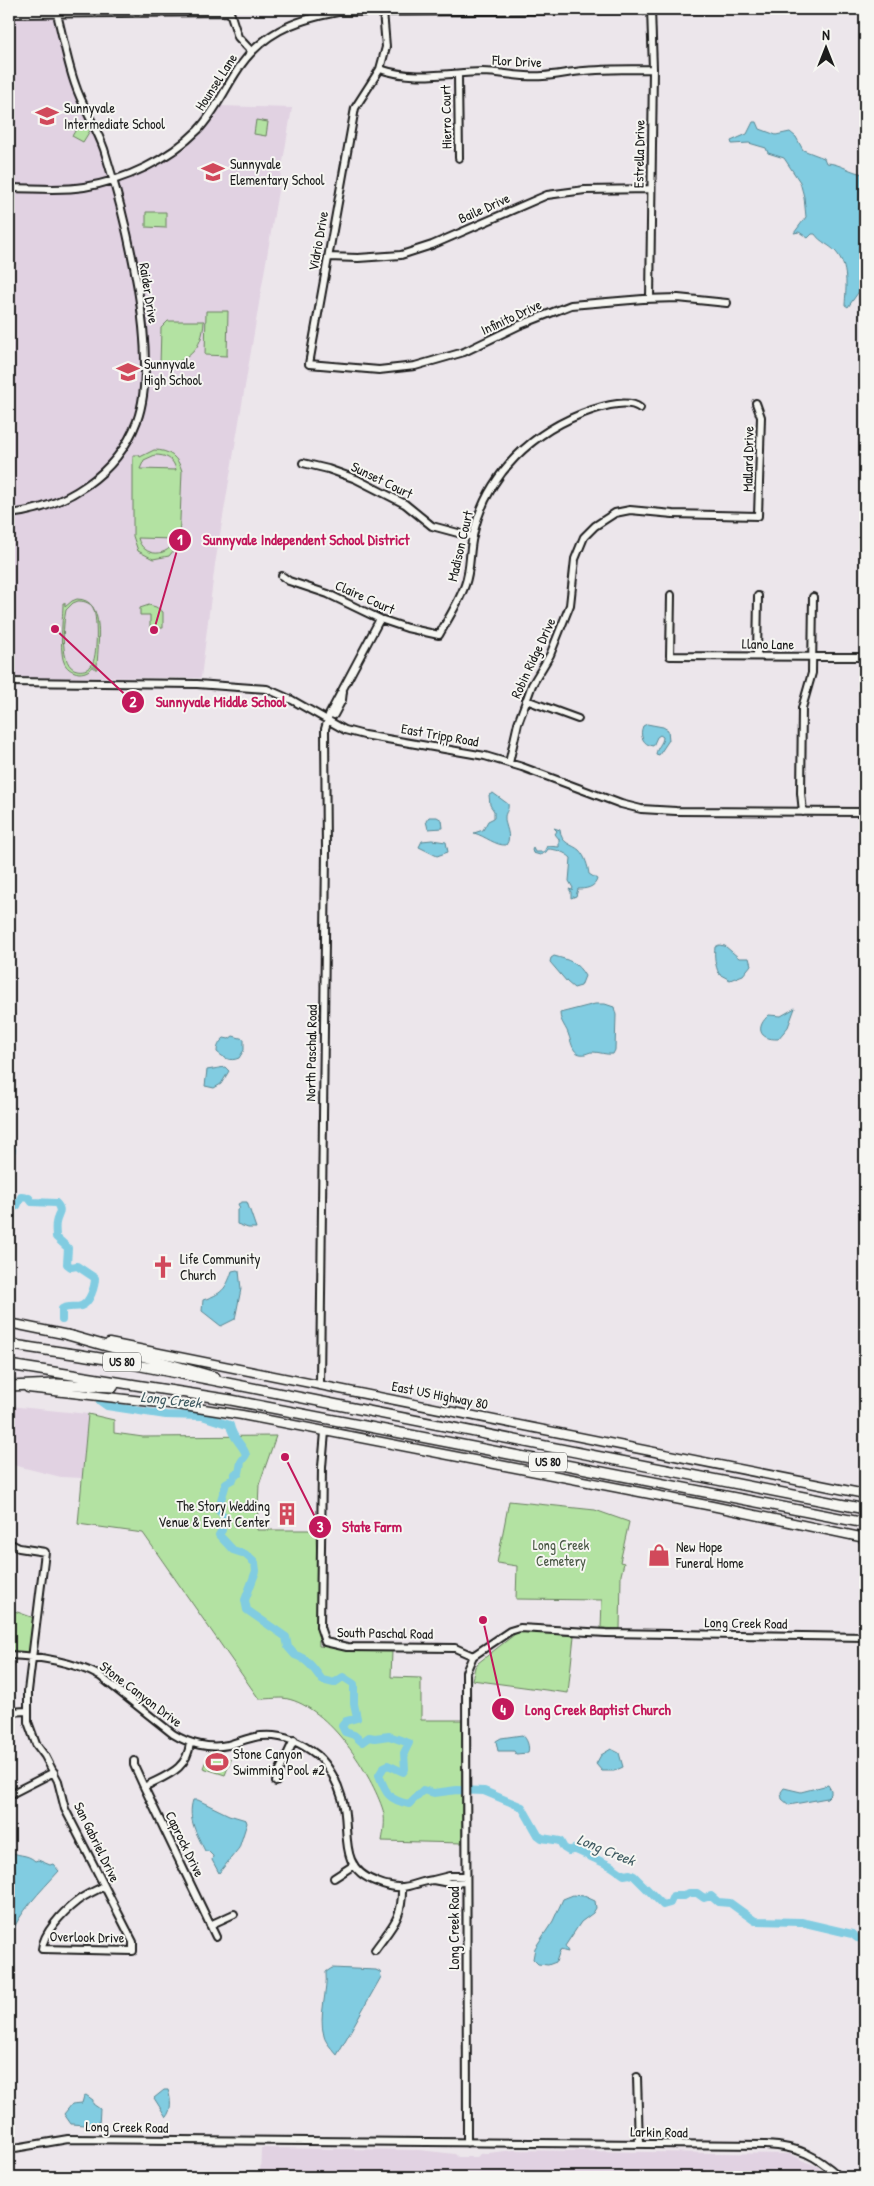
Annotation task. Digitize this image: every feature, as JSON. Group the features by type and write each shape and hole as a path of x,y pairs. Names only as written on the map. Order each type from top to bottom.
{"highway":[{"path":"68,1335 209,1375 234,1385"},
{"name":"US 80","path":"9,1344 120,1362 865,1509"},
{"name":"US 80","path":"9,1365 231,1400 865,1523"},
{"path":"9,1386 82,1385 231,1400"}],"main road":[{"name":"East US Highway 80","path":"9,1323 865,1494"},
{"path":"9,1386 178,1405 242,1415 703,1504 865,1538"}],"street":[{"name":"Estrella Drive","path":"650,298 652,9"},
{"name":"Hounsel Lane","path":"9,188 65,188 113,181 142,170 172,151 198,130 217,107 235,74 252,52 273,33 310,17 338,12 383,11 744,9"},
{"name":"Vidrio Drive","path":"309,364 355,108 380,69 387,39 383,11"},
{"path":"9,14 230,12 238,37 252,52"},
{"name":"Raider Drive","path":"9,514 42,508 74,494 90,483 115,460 137,420 143,392 144,376 140,303 131,256 113,181 98,133 75,84 57,14"},
{"name":"Flor Drive","path":"380,69 390,73 414,76 458,75 483,72 515,76 543,76 585,71 653,69"},
{"name":"Hierro Court","path":"458,75 460,158"},
{"name":"Baile Drive","path":"328,257 358,258 401,255 432,246 480,223 547,195 585,190 651,189"},
{"name":"Infinito Drive","path":"309,364 379,370 414,366 464,352 520,325 571,305 650,298 678,298 726,303"},
{"name":"Mallard Drive","path":"756,403 761,417 758,516"},
{"name":"Madison Court","path":"439,635 466,583 473,537 482,506 497,477 519,451 546,430 574,416 612,406 633,405 640,408"},
{"name":"Sunset Court","path":"303,463 356,479 405,504 432,526 473,537"},
{"name":"Robin Ridge Drive","path":"509,763 518,723 526,700 532,685 550,655 570,605 575,559 584,537 595,526 615,513 630,510 672,514 758,516"},
{"name":"Claire Court","path":"282,576 290,581 328,594 380,619 407,628 439,635"},
{"name":"Llano Lane","path":"671,595 670,656 865,657"},
{"path":"757,656 758,596"},
{"path":"801,812 799,798 801,793 802,708 812,673 814,657 813,597"},
{"path":"327,722 333,716 342,700 343,691 380,619"},
{"name":"East Tripp Road","path":"10,682 197,684 256,687 267,689 292,700 327,722 345,730 485,756 621,804 641,809 865,812"},
{"path":"526,700 578,719"},
{"name":"North Paschal Road","path":"320,1384 326,850 325,728 327,722"},
{"name":"South Paschal Road","path":"325,1432 322,1468 320,1627 325,1642 347,1647 455,1648 473,1656"},
{"name":"San Gabriel Drive","path":"9,1544 19,1548 45,1552 27,1711 30,1731 54,1772 63,1794 65,1809 133,1942 133,1951"},
{"name":"Long Creek Road","path":"9,2149 68,2139 467,2143 466,1672 473,1656 510,1631 520,1628 606,1633 865,1637"},
{"name":"Stone Canyon Drive","path":"9,1655 74,1664 86,1668 100,1676 174,1734 190,1742 211,1746 226,1745 262,1736 294,1740 319,1757 336,1782 342,1797 345,1814 346,1846 354,1865"},
{"path":"9,1712 27,1711"},
{"path":"276,1782 294,1740"},
{"path":"144,1787 183,1764 189,1753 190,1742"},
{"name":"Caprock Drive","path":"134,1761 144,1787 216,1937"},
{"path":"9,1795 54,1772"},
{"path":"334,1878 354,1865 368,1879 381,1884 402,1887 449,1876 466,1879"},
{"name":"Overlook Drive","path":"104,1886 83,1897 67,1910 43,1940 42,1949 133,1951"},
{"path":"375,1950 399,1916 403,1904 402,1887"},
{"path":"210,1925 234,1914"},
{"path":"637,2077 639,2144"},
{"name":"Larkin Road","path":"467,2143 783,2146 800,2149 809,2153 840,2177"}],"shaded area":[{"path":"53,15 75,97 95,134 110,185 149,170 185,149 205,127 220,106 292,108 215,564 201,678 9,677 9,16"},
{"path":"9,1406 88,1414 83,1478 61,1477 9,1464"},
{"path":"261,2148 419,2150 455,2154 458,2157 477,2157 480,2154 513,2150 790,2154 818,2167 825,2177 260,2177"}],"green space":[{"path":"256,120 268,122 266,136 254,134"},
{"path":"80,123 91,129 83,142 72,136"},
{"path":"146,212 166,212 166,228 146,227"},
{"path":"206,311 228,311 227,356 205,355"},
{"path":"168,321 204,321 203,331 197,347 186,358 178,362 160,365 161,328"},
{"path":"154,450 164,451 175,458 182,471 179,544 169,556 153,559 138,551 133,536 133,455 139,455 140,457","holes":["155,455 169,458 176,470 140,469 144,460","138,538 175,539 167,550 156,553 145,549"]},
{"path":"77,599 90,604 78,601 66,610 64,625 65,653 71,667 77,670 84,670 91,666 95,655 94,610 97,616 99,638 97,669 95,669 95,664 88,671 79,673 74,672 65,664 61,642 63,603 65,603 65,607"},
{"path":"149,605 163,612 163,628 150,628 150,615 140,615 140,608"},
{"path":"88,1414 114,1420 114,1433 143,1437 276,1436 259,1485 257,1530 316,1530 319,1646 392,1651 391,1677 421,1678 421,1720 462,1720 462,1843 382,1841 384,1815 376,1792 356,1757 329,1724 298,1702 282,1698 259,1699 143,1533 78,1524"},
{"name":"Long Creek Cemetery","path":"509,1501 595,1510 629,1522 620,1562 624,1563 621,1575 620,1629 601,1628 602,1600 516,1599 517,1566 497,1563"},
{"path":"9,1609 34,1618 29,1653 9,1652"},
{"path":"519,1631 574,1636 568,1693 472,1680 478,1663"},
{"name":"Stone Canyon Swimming Pool #2","path":"209,1752 231,1760 225,1775 203,1768"}],"water":[{"path":"753,122 757,122 760,129 776,135 790,132 796,137 803,150 824,158 826,163 865,174 865,283 848,307 845,305 845,271 836,252 815,234 808,238 799,232 794,233 806,217 804,197 800,182 784,158 768,153 766,148 749,143 732,144 731,141 747,134"},
{"path":"647,724 663,727 668,730 669,740 659,755 656,754 663,737 660,735 657,737 653,746 644,742 641,733 643,726"},
{"path":"493,793 508,804 505,820 509,838 506,845 498,844 474,833 483,830 488,821 494,818 489,795"},
{"path":"429,817 437,817 442,820 443,828 428,829 426,821"},
{"path":"554,828 560,830 562,838 567,843 581,852 586,861 589,874 597,879 592,886 578,889 576,896 571,898 569,889 572,890 573,888 569,881 571,858 554,850 548,849 546,852 540,855 533,853 532,850 533,848 535,852 544,852 547,846 559,847 559,839 555,834 557,831"},
{"path":"422,841 446,842 448,852 437,856 419,847"},
{"path":"719,945 725,946 739,958 749,958 751,965 743,975 730,980 719,974 716,964 715,947"},
{"path":"554,956 568,960 579,968 585,976 581,986 574,988 567,982 550,962"},
{"path":"595,1004 605,1004 614,1007 616,1015 615,1050 613,1054 590,1052 581,1054 575,1051 561,1019 560,1013"},
{"path":"795,1008 788,1027 778,1039 772,1039 763,1035 761,1032 762,1024 769,1015 781,1016"},
{"path":"233,1036 244,1039 244,1050 239,1058 227,1059 217,1052 218,1046 224,1038 229,1039"},
{"path":"225,1067 229,1071 221,1084 214,1088 205,1086 207,1070"},
{"path":"247,1202 256,1228 248,1228 237,1224 237,1210 240,1208 238,1204"},
{"path":"232,1271 239,1271 241,1289 235,1319 221,1326 202,1311 203,1300 214,1296 222,1290"},
{"path":"522,1735 528,1743 528,1753 516,1754 514,1751 498,1751 496,1741 501,1738"},
{"path":"611,1749 619,1753 623,1767 614,1771 602,1771 596,1764 601,1755"},
{"path":"828,1785 831,1794 827,1798 789,1805 782,1799 781,1792 784,1788 801,1792"},
{"path":"193,1800 198,1800 229,1815 246,1820 247,1823 239,1848 219,1873 212,1860 213,1856 208,1851 205,1851 196,1832 191,1814"},
{"path":"9,1850 35,1861 53,1864 59,1871 25,1910 9,1938"},
{"path":"573,1895 584,1896 595,1901 596,1908 593,1913 581,1922 565,1946 568,1952 560,1950 556,1962 548,1965 538,1964 533,1959 535,1948 553,1921 563,1899"},
{"path":"332,1968 376,1970 380,1972 381,1977 337,2055 326,2041 322,2028 326,1972"},
{"path":"164,2090 168,2090 170,2101 170,2108 166,2117 154,2098"},
{"path":"86,2095 100,2109 99,2126 71,2124 64,2114 72,2104 82,2103"}],"waterway":[{"name":"Long Creek","path":"9,1146 12,1150 9,1157"},
{"name":"Long Creek","path":"9,1203 12,1207 17,1206 21,1197 29,1198 32,1202 56,1203 60,1208 56,1225 56,1237 68,1248 67,1264 71,1267 77,1266 95,1278 93,1290 87,1301 81,1306 62,1309 62,1320"},
{"name":"Long Creek","path":"100,1401 107,1406 166,1415 202,1416 230,1425 233,1434 246,1455 241,1462 239,1473 235,1474 233,1479 226,1483 219,1508 219,1511 224,1516 222,1530 219,1535 233,1550 245,1554 255,1563 256,1571 245,1600 247,1610 286,1637 288,1647 295,1655 310,1665 322,1680 334,1683 343,1677 354,1684 354,1704 357,1718 346,1721 342,1726 345,1732 354,1735 362,1742 369,1737 389,1736 409,1743 404,1753 405,1769 403,1772 388,1765 384,1767 379,1775 386,1791 393,1798 409,1804 423,1790 434,1793 457,1790 484,1791 522,1807 538,1835 542,1838 560,1841 564,1848 569,1851 574,1849 611,1866 624,1875 630,1874 634,1876 663,1905 670,1903 673,1896 697,1893 704,1898 711,1896 718,1902 730,1903 755,1921 801,1922 865,1939"}],"place":[{"name":"Sunnyvale Intermediate School","path":"47,116"},
{"name":"Sunnyvale Elementary School","path":"213,172"},
{"name":"Sunnyvale High School","path":"128,372"},
{"name":"Sunnyvale Middle School","path":"55,629"},
{"name":"Sunnyvale Independent School District","path":"154,630"},
{"name":"Life Community Church","path":"163,1267"},
{"name":"State Farm","path":"285,1457"},
{"name":"The Story Wedding Venue & Event Center","path":"287,1514"},
{"name":"New Hope Funeral Home","path":"659,1555"},
{"name":"Long Creek Baptist Church","path":"483,1620"},
{"name":"Stone Canyon Swimming Pool #2","path":"217,1762"}]}
